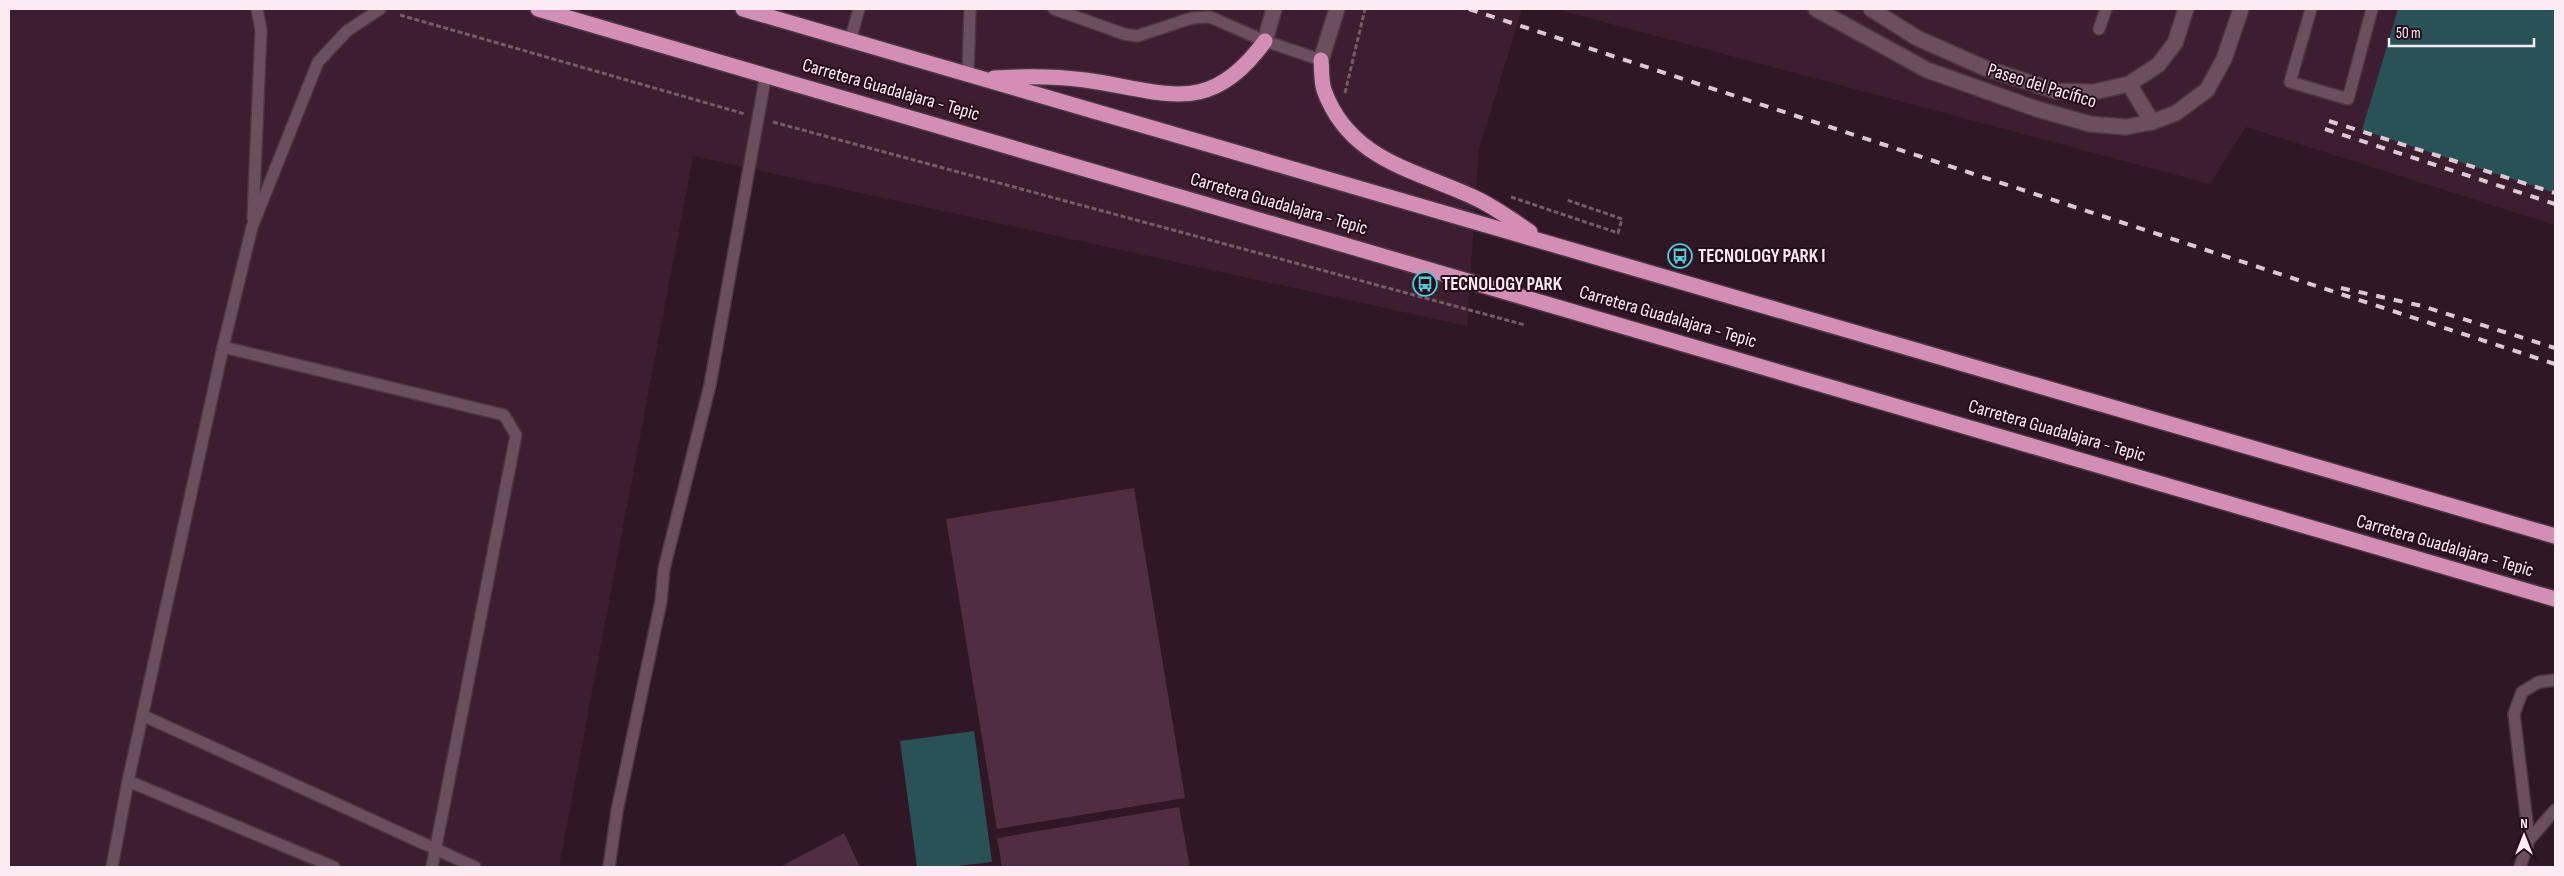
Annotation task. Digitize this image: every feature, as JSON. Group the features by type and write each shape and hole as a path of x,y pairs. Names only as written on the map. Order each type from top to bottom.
{"highway":[{"name":"Carretera Guadalajara - Tepic","path":"538,9 766,74 2555,599"},
{"name":"Carretera Guadalajara - Tepic","path":"743,9 2555,536"},
{"path":"975,76 1035,75 1084,80 1183,96 1207,91 1228,80 1250,62 1265,40"},
{"path":"1321,60 1324,88 1339,122 1381,159 1472,196 1542,240"}],"street":[{"path":"1265,40 1274,9"},
{"path":"1321,60 1337,9"},
{"name":"Paseo del Pacífico","path":"1816,9 1927,70 2037,109 2090,124 2126,127 2152,122 2176,113 2207,90 2224,59 2241,9"},
{"name":"Paseo del Pacífico","path":"1871,9 1916,38 1985,68 2056,91 2094,92 2129,84 2158,65 2175,43 2186,9"},
{"path":"2129,84 2152,122"}],"lane":[{"path":"252,227 261,30 257,9"},
{"path":"112,867 128,781 144,716 223,347 252,227 318,62 348,31 380,9"},
{"path":"850,40 859,9"},
{"path":"970,9 975,76"},
{"path":"1054,9 1124,34 1137,36 1192,18 1210,17 1265,40 1321,60"},
{"path":"2099,29 2106,9"},
{"path":"2311,9 2290,82 2348,99 2372,9"},
{"path":"609,867 617,810 661,601 664,569 710,385 766,74"},
{"path":"223,347 504,415 516,435 432,867"},
{"path":"2529,840 2514,714 2522,692 2540,682 2555,680"},
{"path":"144,716 475,867"},
{"path":"128,781 334,867"},
{"path":"2520,867 2529,840 2555,810"}],"path":[{"path":"1348,99 1344,92 1365,9"},
{"path":"400,15 758,118 1525,325"},
{"path":"1507,195 1618,233 1622,220 1567,200"}],"shaded area":[{"path":"9,9 1522,9 1479,149 1467,326 693,156 559,867 9,867"},
{"path":"1555,9 2555,9 2555,225 2246,127 2210,184"},
{"path":"1134,488 1185,798 997,829 946,519"},
{"path":"1179,807 1190,867 1002,867 997,838"},
{"path":"844,833 860,867 780,867"}],"building":[{"path":"2398,9 2555,9 2555,193 2362,130"},
{"path":"974,731 992,862 950,867 917,867 900,741"}],"railway":[{"path":"1469,9 2555,364"},
{"path":"2329,121 2555,193"},
{"path":"2325,129 2555,204"},
{"path":"2341,288 2422,306 2555,348"}],"place":[{"name":"TECNOLOGY PARK I","path":"1680,256"},
{"name":"TECNOLOGY PARK","path":"1425,284"}]}
